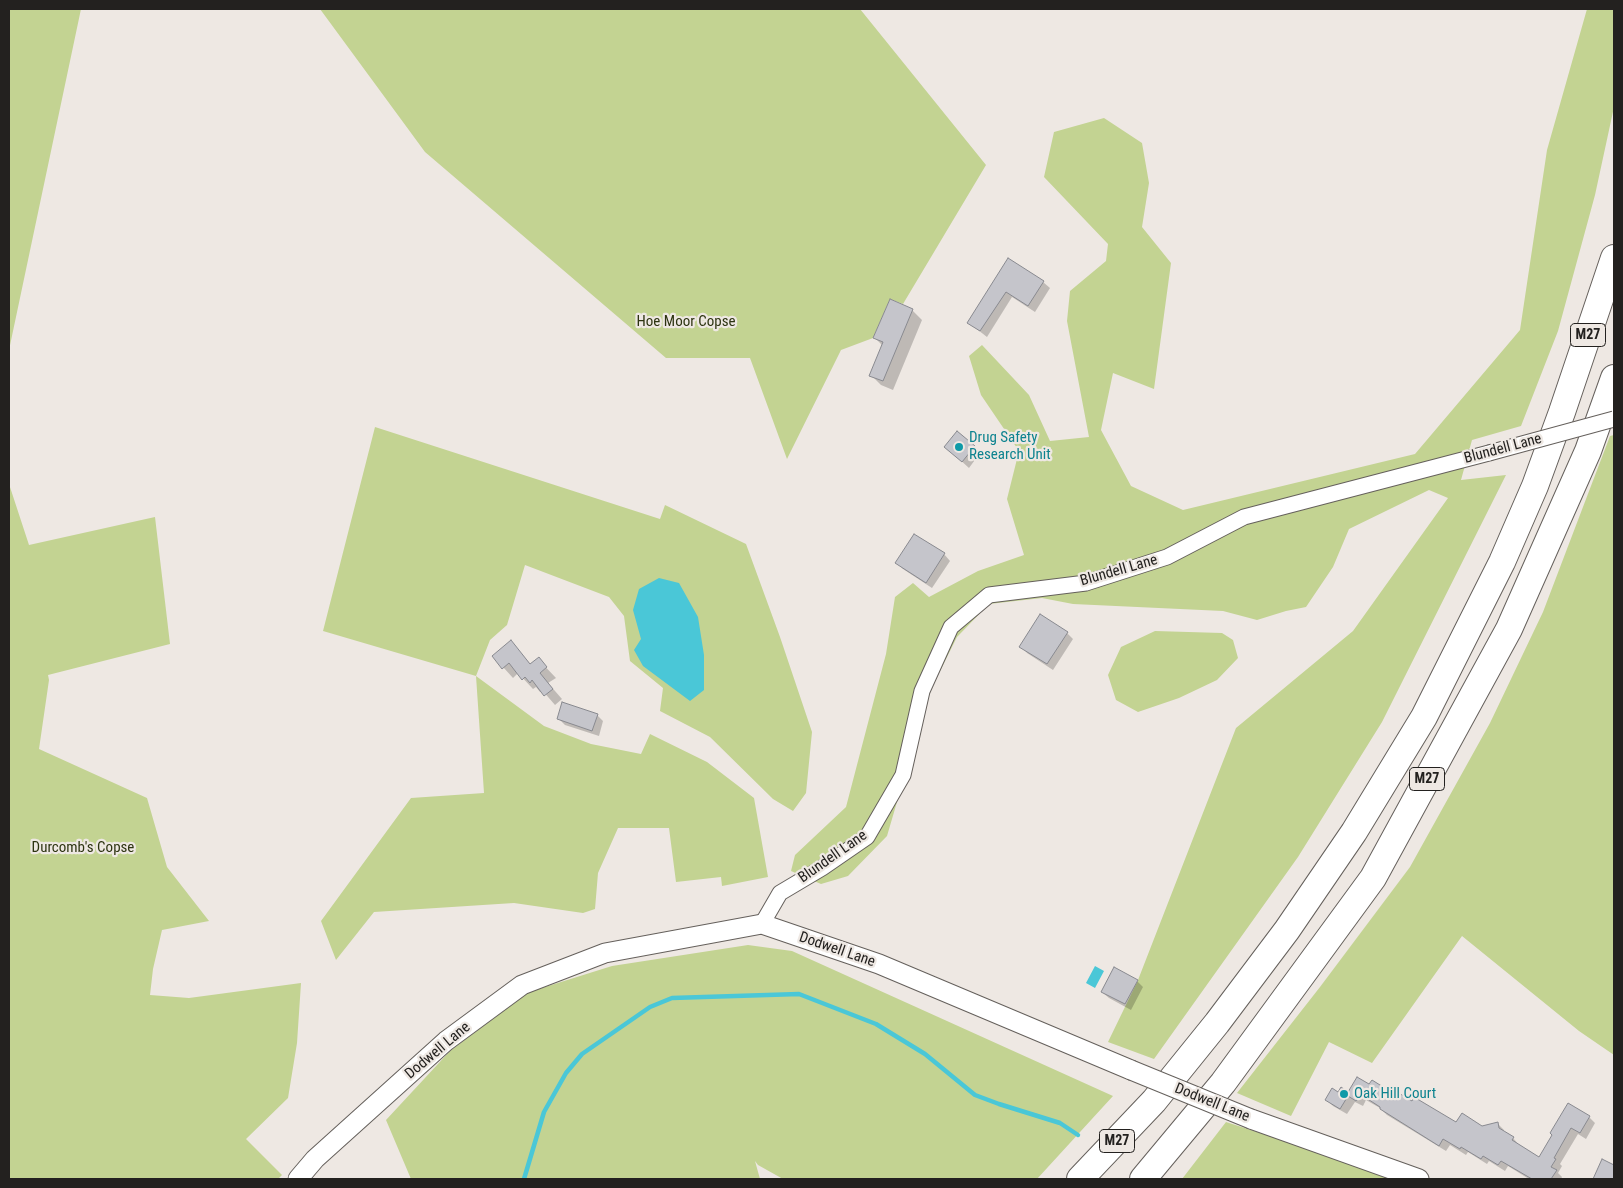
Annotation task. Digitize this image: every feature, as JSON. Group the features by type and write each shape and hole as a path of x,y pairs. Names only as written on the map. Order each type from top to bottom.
{"highway":[{"name":"M27","path":"1080,1179 1154,1101 1217,1024 1288,930 1354,832 1424,717 1502,562 1535,486 1614,258"},
{"name":"M27","path":"1142,1179 1223,1083 1373,878 1509,629 1588,451 1614,378"}],"street":[{"name":"Blundell Lane","path":"762,924 780,893 822,868 867,837 903,775 922,691 951,627 989,595 1086,583 1167,557 1244,517 1614,419"},
{"name":"Dodwell Lane","path":"298,1179 315,1159 446,1041 522,985 605,953 762,924 879,964 1251,1119 1419,1179"}],"green space":[{"path":"9,9 81,9 9,350"},
{"name":"Hoe Moor Copse","path":"320,9 860,9 986,165 903,304 890,299 873,338 841,350 787,459 750,358 666,358 425,152"},
{"path":"1587,9 1614,9 1614,107 1595,195 1558,331 1521,426 1472,440 1461,480 1506,475 1382,722 1298,857 1154,1059 1108,1042 1138,980 1236,728 1353,631 1448,498 1429,490 1349,529 1333,567 1306,607 1257,620 1223,611 1073,604 1042,598 989,604 957,637 929,693 887,836 848,876 821,884 791,871 795,855 846,807 886,654 895,597 913,583 929,597 978,571 1024,555 1007,499 1019,451 981,395 969,356 982,345 1029,395 1050,441 1089,437 1067,321 1070,291 1106,261 1108,244 1044,177 1054,132 1104,118 1142,143 1149,183 1142,227 1171,263 1154,389 1113,373 1101,430 1131,486 1183,510 1415,454 1520,330 1547,150"},
{"path":"375,427 660,519 665,505 746,544 812,732 806,793 793,811 773,799 710,737 660,711 663,688 630,661 624,616 609,597 525,565 507,625 490,640 476,676 323,631"},
{"path":"1614,435 1614,1055 1579,1031 1462,936 1372,1063 1329,1042 1291,1116 1237,1093 1410,867 1490,723 1543,612 1610,436"},
{"name":"Durcomb's Copse","path":"9,484 29,545 155,517 170,644 48,675 49,680 39,749 147,798 167,867 209,921 162,930 153,969 150,995 189,998 301,983 297,1043 288,1098 246,1139 282,1175 278,1179 9,1179"},
{"path":"1155,631 1222,633 1233,640 1238,658 1217,680 1179,698 1138,712 1116,700 1108,675 1121,647"},
{"path":"476,676 544,726 591,744 641,754 650,734 707,762 754,798 768,877 722,886 721,877 676,882 669,828 618,828 598,873 595,909 583,913 514,903 374,912 336,960 321,921 411,798 484,793"},
{"path":"748,945 792,951 1113,1096 1037,1179 783,1179 758,1165 755,1161 760,1179 411,1179 386,1120 450,1051 529,992 612,966"},
{"path":"1226,1122 1404,1179 1182,1179"}],"water":[{"path":"659,578 679,583 698,617 704,655 704,690 690,701 643,666 634,650 641,639 633,610 639,589"},
{"path":"1095,966 1104,971 1095,988 1086,983"}],"building":[{"path":"1008,258 1044,281 1028,306 1006,292 980,331 967,323"},
{"path":"890,299 913,309 883,381 869,376 883,342 873,338"},
{"name":"Drug Safety Research Unit","path":"957,431 975,446 962,462 944,447"},
{"path":"914,534 945,553 926,583 895,563"},
{"path":"1040,614 1068,632 1047,664 1019,647"},
{"path":"511,640 530,664 539,657 547,667 540,673 553,689 544,696 532,680 530,683 525,677 522,680 509,663 502,669 492,656"},
{"path":"562,702 598,714 592,731 557,719"},
{"path":"1114,967 1138,980 1125,1004 1101,992"},
{"path":"1357,1077 1369,1084 1372,1080 1396,1095 1397,1092 1412,1101 1414,1097 1456,1122 1462,1113 1482,1126 1498,1122 1499,1128 1514,1137 1512,1140 1539,1157 1552,1135 1550,1133 1568,1103 1590,1116 1580,1133 1571,1128 1554,1158 1556,1159 1551,1167 1557,1170 1551,1179 1532,1179 1501,1161 1498,1165 1483,1156 1481,1159 1443,1139 1439,1146 1380,1109 1380,1107 1360,1094 1356,1101 1348,1096 1340,1109 1325,1100 1332,1088 1338,1092 1341,1087 1348,1092"},
{"path":"1602,1159 1614,1165 1614,1179 1593,1179"}],"waterway":[{"path":"524,1179 544,1112 566,1073 582,1054 650,1007 672,998 799,994 876,1024 925,1054 975,1095 1060,1123 1078,1135"}],"place":[{"name":"Drug Safety Research Unit","path":"959,447"},
{"name":"Oak Hill Court","path":"1344,1094"}]}
